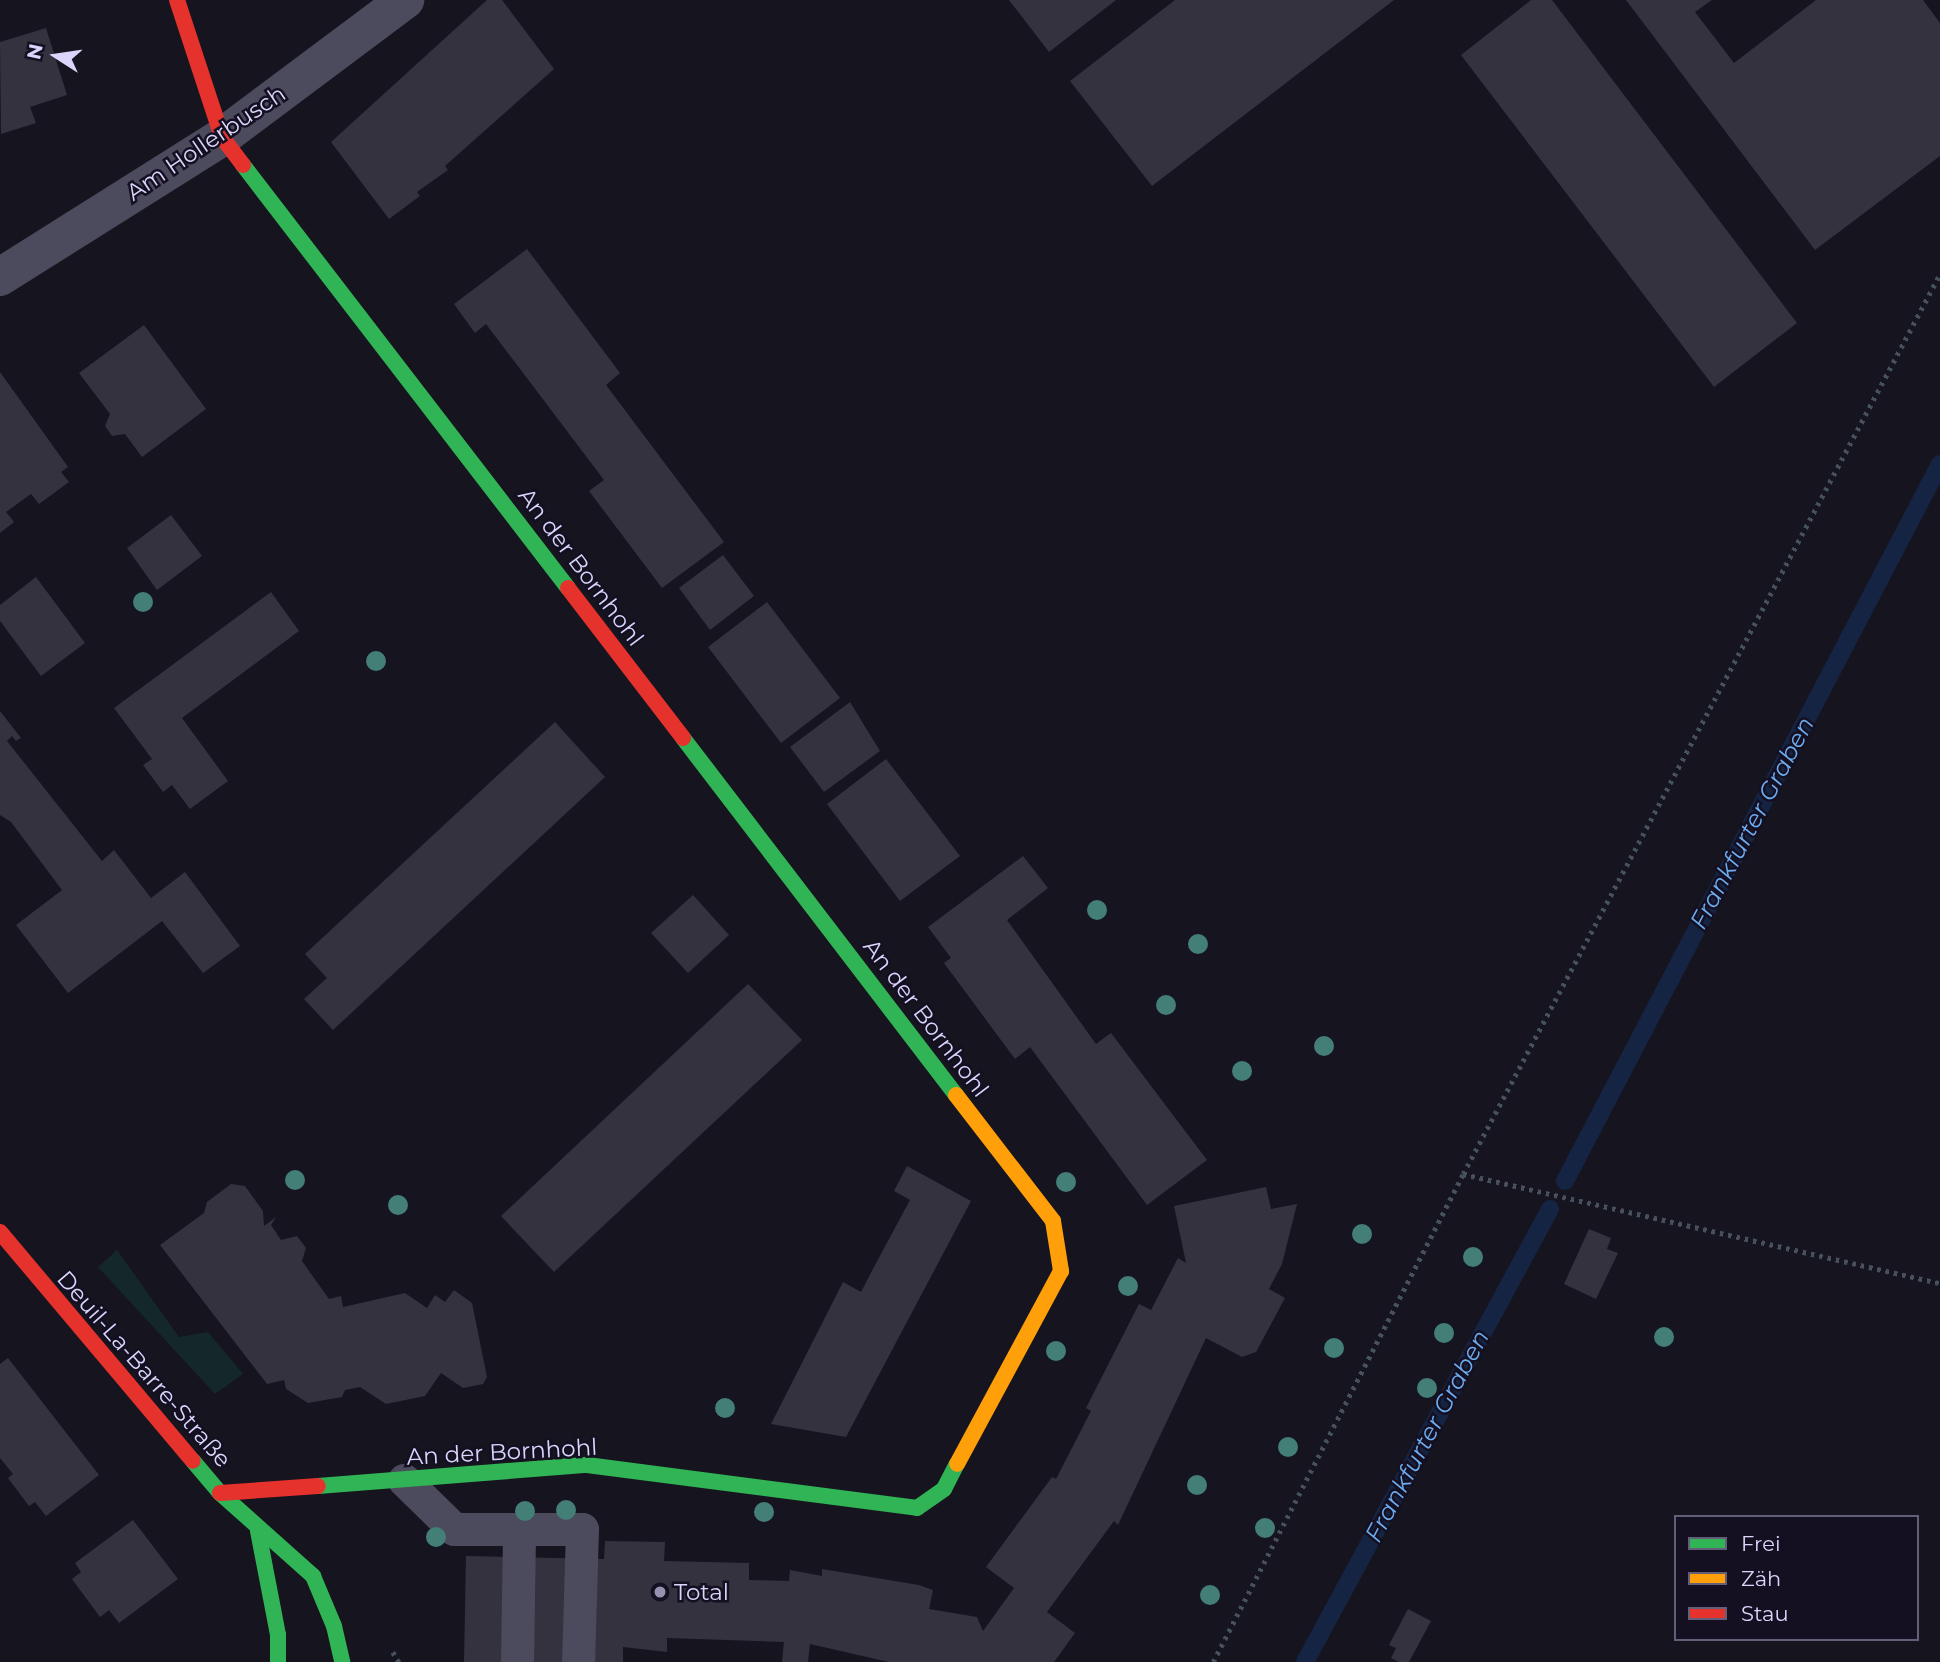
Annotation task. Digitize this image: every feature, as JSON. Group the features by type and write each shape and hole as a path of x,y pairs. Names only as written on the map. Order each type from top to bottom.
{"street":[{"name":"An der Bornhohl","path":"177,0 222,137 1053,1221 1061,1271 944,1489 917,1508 587,1465 220,1493"},
{"name":"Am Hollerbusch","path":"0,276 222,137 405,0"},
{"name":"Deuil-La-Barre-Straße","path":"0,1232 220,1493 258,1531 313,1576 334,1626 342,1662"},
{"path":"258,1531 278,1635 278,1662"}],"lane":[{"path":"404,1480 454,1529 582,1529 578,1662"},
{"path":"517,1662 519,1529"}],"path":[{"path":"1213,1662 1463,1174 1940,274"},
{"path":"1463,1174 1940,1283"}],"green space":[{"path":"117,1250 179,1337 208,1332 243,1374 215,1394 98,1267"}],"building":[{"path":"487,0 502,0 554,69 445,166 448,170 417,192 420,196 389,219 331,142"},
{"path":"1009,0 1116,0 1049,52"},
{"path":"1175,0 1394,0 1152,186 1070,81"},
{"path":"1531,0 1552,0 1797,323 1714,387 1461,55"},
{"path":"1626,0 1712,0 1695,12 1734,63 1816,0 1923,0 1940,23 1940,156 1815,250"},
{"path":"46,28 67,95 30,107 36,123 1,134 0,42"},
{"path":"527,249 620,373 606,385 724,542 662,588 589,491 604,480 486,324 475,333 454,304"},
{"path":"144,325 206,409 142,457 125,434 112,436 105,426 110,414 79,373"},
{"path":"0,372 68,467 61,472 69,482 39,504 31,494 6,512 14,522 0,533"},
{"path":"171,515 202,556 157,590 127,548"},
{"path":"723,555 754,596 710,630 679,588"},
{"path":"36,577 85,643 41,676 0,621 0,605"},
{"path":"271,592 299,631 182,718 228,781 190,809 172,785 163,792 143,765 152,759 114,708"},
{"path":"767,602 840,698 781,743 708,647"},
{"path":"850,702 880,751 824,792 790,747"},
{"path":"0,711 21,738 16,741 12,736 7,741 102,861 114,850 151,898 185,872 240,946 203,973 162,921 68,993 16,925 62,890 11,822 0,815"},
{"path":"555,722 605,777 333,1030 304,999 327,978 305,954"},
{"path":"886,759 960,856 900,901 827,804"},
{"path":"1023,856 1048,888 1007,920 1096,1044 1111,1033 1207,1160 1147,1205 1030,1047 1015,1059 944,963 951,958 928,927"},
{"path":"693,895 729,935 688,973 651,933"},
{"path":"748,984 802,1040 554,1272 501,1216"},
{"path":"907,1166 971,1201 846,1437 771,1424 843,1282 861,1292 910,1200 894,1191"},
{"path":"231,1184 245,1186 263,1211 264,1226 276,1217 271,1225 281,1240 297,1236 306,1248 302,1261 329,1299 341,1296 343,1307 405,1293 427,1308 435,1295 445,1302 454,1290 472,1303 487,1377 483,1384 463,1388 441,1373 425,1396 386,1404 360,1387 345,1390 342,1397 308,1403 286,1389 284,1380 267,1384 160,1245 204,1213 207,1202"},
{"path":"1266,1187 1271,1209 1297,1204 1282,1264 1269,1289 1285,1298 1256,1352 1242,1357 1206,1338 1118,1525 1114,1521 1047,1612 1075,1633 1054,1662 889,1662 810,1644 808,1662 782,1662 784,1642 667,1638 667,1652 623,1647 623,1662 464,1662 466,1556 604,1559 605,1541 665,1542 664,1561 749,1563 749,1580 789,1581 790,1570 822,1576 822,1569 919,1585 933,1590 929,1609 977,1617 983,1631 1014,1588 986,1567 1052,1477 1056,1479 1091,1411 1086,1408 1139,1304 1151,1310 1178,1258 1186,1263 1174,1206"},
{"path":"1589,1229 1611,1238 1607,1249 1618,1253 1596,1299 1564,1284"},
{"path":"8,1358 99,1475 46,1516 35,1502 29,1506 8,1478 13,1474 0,1458 0,1364"},
{"path":"133,1520 178,1579 119,1623 109,1610 100,1617 72,1579 81,1572 75,1563"},
{"path":"1408,1609 1431,1621 1409,1662 1399,1662 1391,1658 1396,1648 1389,1645"}],"waterway":[{"name":"Frankfurter Graben","path":"1565,1181 1940,464"},
{"name":"Frankfurter Graben","path":"1305,1662 1550,1209"}],"traffic: fast":[{"path":"243,165 568,588"},
{"path":"683,738 956,1095"},
{"path":"193,1461 220,1493 313,1576 334,1626 342,1662"},
{"path":"318,1486 587,1465 917,1508 944,1489 957,1464"},
{"path":"258,1531 278,1635 278,1662"}],"traffic: slow":[{"path":"956,1095 1053,1221 1061,1271 957,1464"}],"traffic: jam":[{"path":"177,0 222,137 243,165"},
{"path":"568,588 683,738"},
{"path":"0,1232 193,1461"},
{"path":"220,1493 318,1486"}],"place":[{"name":"Total","path":"660,1592"}]}
